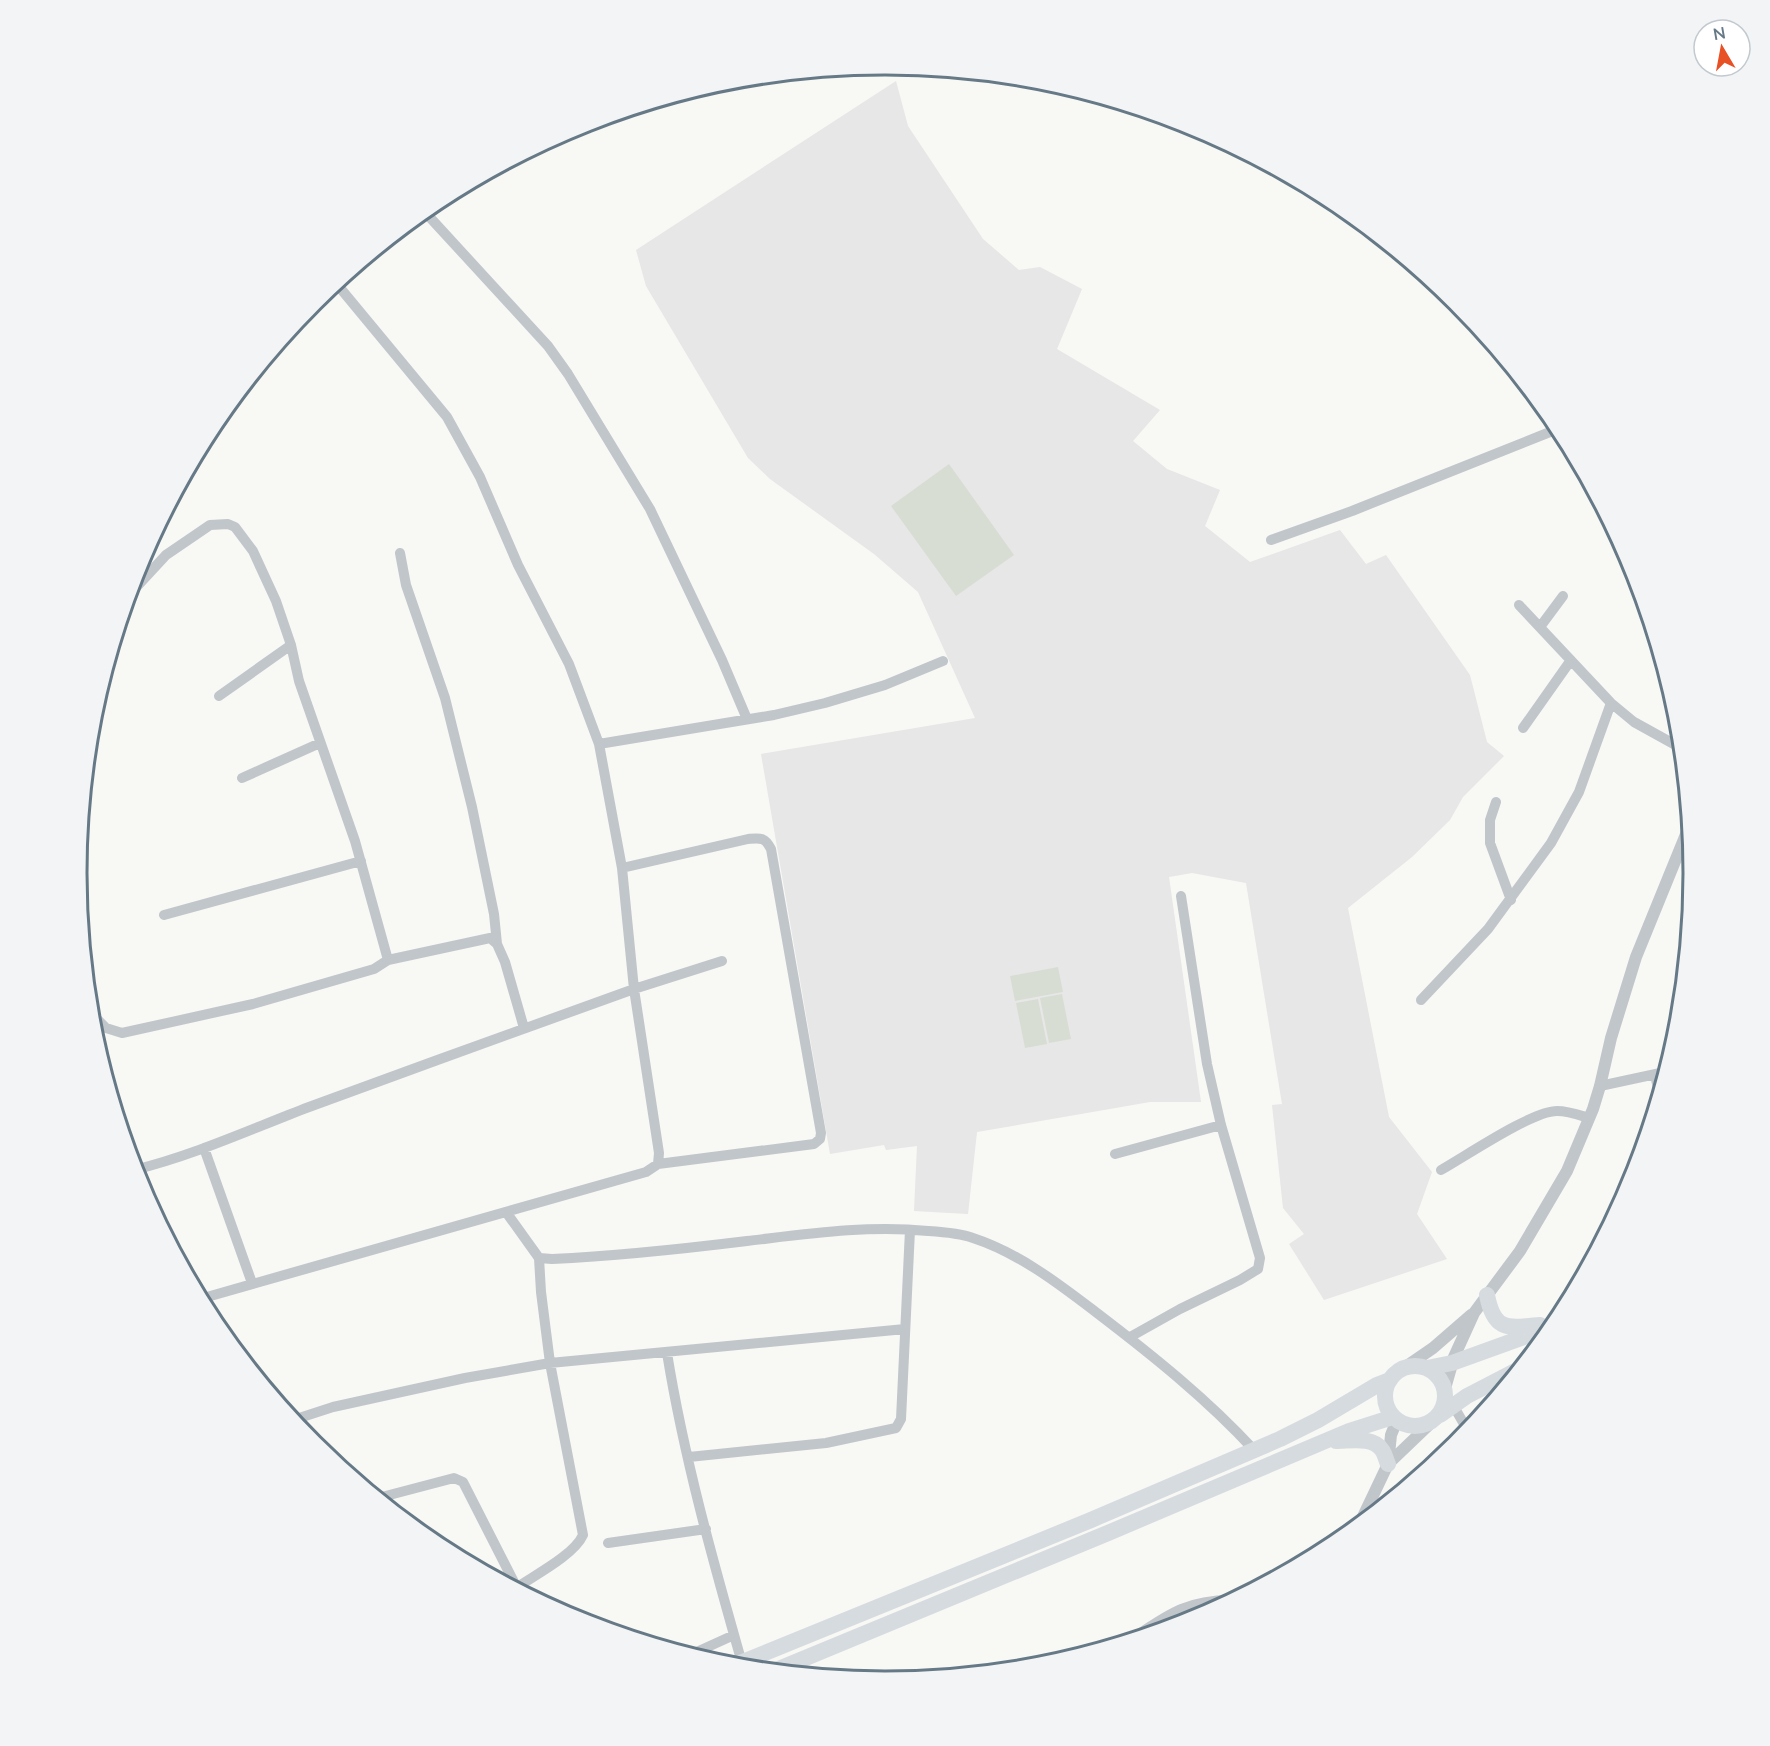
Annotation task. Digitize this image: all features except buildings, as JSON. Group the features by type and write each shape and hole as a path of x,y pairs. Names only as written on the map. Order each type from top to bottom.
{"main road":[{"path":"1487,1296 1490,1311 1496,1321 1504,1326 1542,1325"},
{"path":"751,1659 1091,1520 1254,1450 1318,1420 1395,1375 1416,1366 1426,1368 1452,1363 1538,1331"},
{"path":"1426,1368 1439,1377 1449,1399"},
{"path":"1395,1375 1384,1396 1387,1409 1395,1419 1413,1427 1428,1424 1437,1418 1449,1399 1505,1375"},
{"path":"789,1665 1348,1431 1395,1419"},
{"path":"1326,1442 1362,1440 1376,1444 1382,1450 1388,1464"}],"street":[{"path":"430,218 548,346 568,374 650,509 722,660 747,719"},
{"path":"342,289 447,417 480,477 518,565 568,664 599,744 622,868 634,989 660,1153 658,1164"},
{"path":"1270,540 1352,511 1550,432"},
{"path":"144,579 166,555 210,525 228,524 235,527 253,551 276,601 291,645 299,681 361,861 388,960"},
{"path":"400,553 406,585 445,698 472,807 494,914 497,944 505,962 524,1028"},
{"path":"1540,627 1563,596"},
{"path":"1519,605 1611,703 1634,722 1672,743"},
{"path":"219,696 291,645"},
{"path":"1522,728 1571,660"},
{"path":"599,744 774,715 885,685 943,661"},
{"path":"1421,1000 1488,930 1551,843 1579,792 1611,703"},
{"path":"242,778 320,743"},
{"path":"1496,802 1490,820 1490,843 1511,900"},
{"path":"209,1296 646,1172 658,1164 814,1144 820,1139 821,1133 771,849 767,841 760,838 748,839 622,868"},
{"path":"1395,1375 1433,1348 1474,1313 1520,1251 1567,1171 1600,1086 1611,1038 1636,957 1682,844"},
{"path":"164,915 361,861"},
{"path":"1130,1338 1180,1309 1258,1269 1260,1258 1221,1125 1207,1064 1181,896"},
{"path":"101,1023 106,1028 123,1032 253,1004 374,969 388,960 490,938 497,944"},
{"path":"144,1167 204,1148 524,1028 722,961"},
{"path":"1600,1086 1658,1074"},
{"path":"1441,1170 1526,1121 1545,1113 1566,1112 1589,1118"},
{"path":"1115,1154 1221,1125"},
{"path":"204,1148 252,1283"},
{"path":"506,1212 540,1258 541,1292 550,1363 582,1535 579,1543 569,1553 522,1584"},
{"path":"540,1258 565,1258 702,1246 839,1230 879,1228 946,1232 972,1238 1025,1262 1067,1290 1130,1338 1224,1419 1254,1450"},
{"path":"689,1457 826,1443 896,1428 901,1419 910,1230"},
{"path":"1463,1422 1449,1399 1452,1363 1474,1313"},
{"path":"302,1417 333,1407 465,1378 550,1363 905,1329"},
{"path":"667,1353 675,1402 734,1635 736,1657"},
{"path":"1388,1464 1437,1418"},
{"path":"1366,1509 1388,1464 1395,1419"},
{"path":"387,1496 454,1478 463,1482 511,1577"},
{"path":"608,1543 706,1529"},
{"path":"1152,1625 1170,1613 1213,1600"},
{"path":"702,1650 734,1635"}],"shaded area":[{"path":"896,81 908,126 983,239 1019,270 1040,267 1082,289 1057,349 1160,410 1133,441 1167,469 1220,490 1205,526 1250,562 1340,530 1366,564 1386,555 1470,675 1487,742 1504,756 1463,797 1450,820 1412,857 1348,908 1389,1117 1432,1172 1417,1214 1447,1259 1324,1300 1289,1244 1304,1234 1283,1208 1272,1105 1282,1104 1246,883 1192,873 1169,877 1201,1102 1150,1102 977,1132 968,1214 914,1211 917,1146 886,1150 884,1145 830,1154 761,754 975,718 918,592 874,554 770,479 748,458 646,286 636,250"},
{"path":"949,464 1014,555 956,596 891,506"},
{"path":"1058,967 1063,992 1015,1001 1010,976"},
{"path":"1062,994 1071,1039 1049,1043 1040,998"},
{"path":"1038,999 1047,1044 1025,1048 1016,1003"}]}
